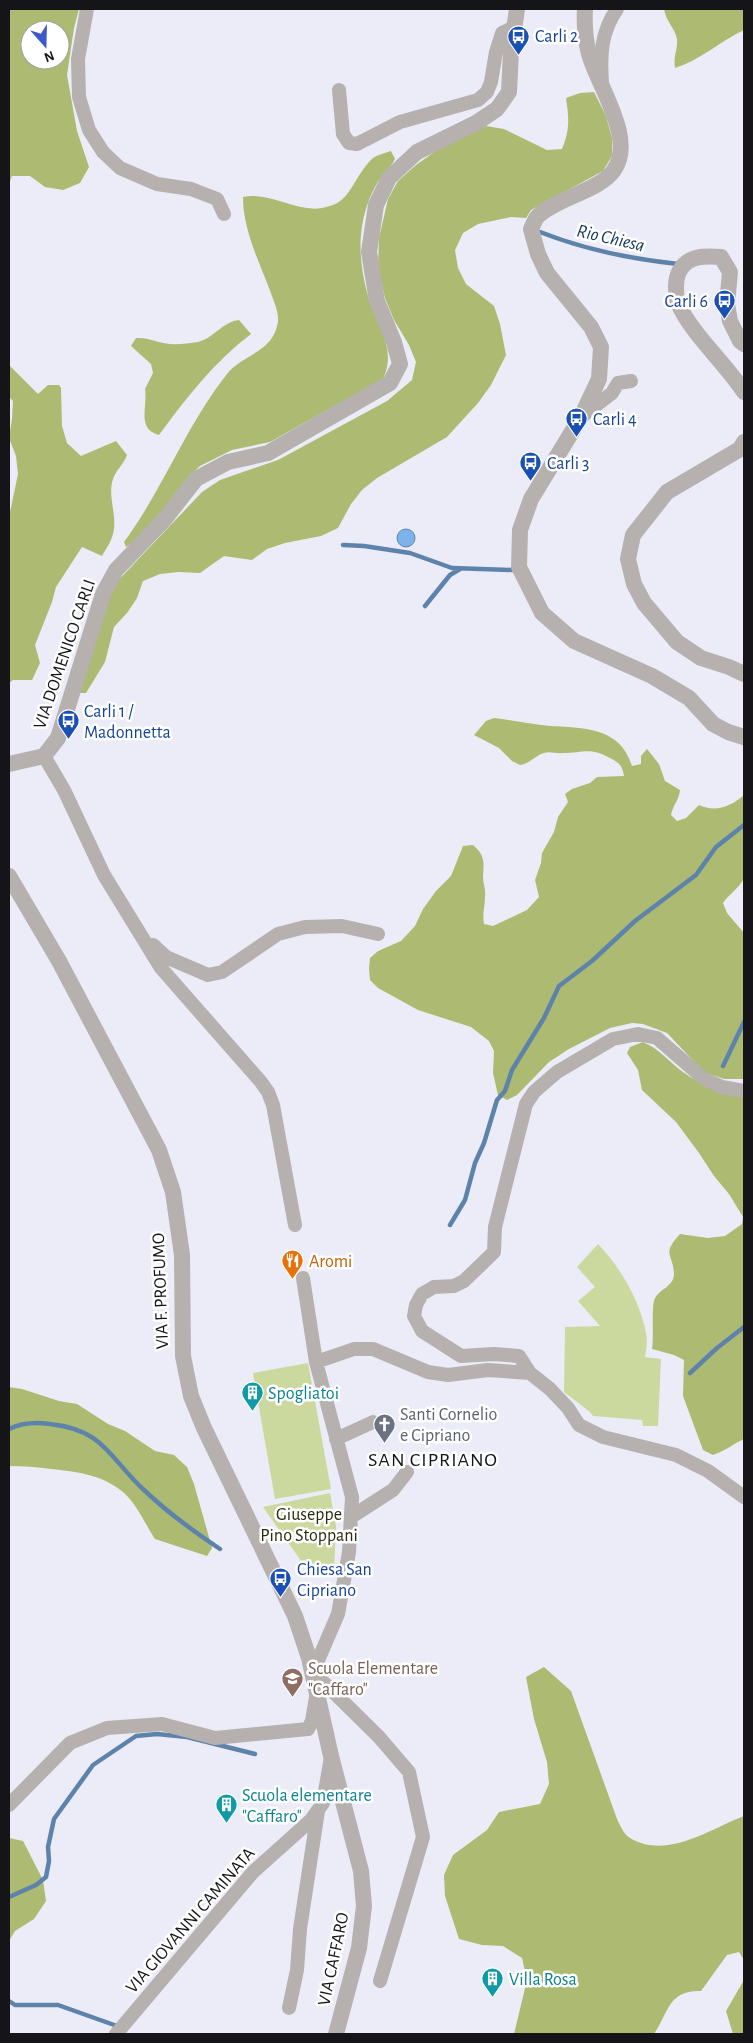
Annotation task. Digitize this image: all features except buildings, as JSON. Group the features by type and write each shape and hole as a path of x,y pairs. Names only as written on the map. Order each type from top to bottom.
{"street":[{"path":"87,9 78,59 79,97 89,130 103,152 120,168 157,184 191,189 217,200 224,214"},
{"name":"VIA DOMENICO CARLI","path":"296,1225 273,1105 268,1092 242,1058 161,968 104,875 64,790 44,756 58,738 103,594 116,570 164,520 196,479 228,462 268,453 390,383 400,364 394,342 377,301 369,252 376,205 389,178 417,152 476,123 497,109 509,92 517,9"},
{"path":"585,9 584,31 589,56 618,127 622,144 614,171 600,182 559,202 537,216 532,229 538,254 547,273 591,327 601,347 599,379 581,417 530,499 520,530 519,567 542,613 574,641 652,676 689,698 713,724 728,732 744,737"},
{"path":"603,92 600,58 603,37 617,9"},
{"path":"339,90 343,134 349,143 357,144 400,122 478,100 486,92 491,82 496,52 502,33 514,27"},
{"path":"742,342 730,321 727,304 730,272 721,256 700,256 684,263 676,277 678,301 688,320 744,392"},
{"path":"581,417 612,393 618,383 631,382"},
{"path":"744,442 740,449 667,492 633,535 628,559 634,584 644,603 676,642 700,658 744,674"},
{"path":"9,764 44,756"},
{"name":"VIA F. PROFUMO","path":"9,876 59,961 159,1150 173,1192 182,1256 183,1356 191,1396 204,1428 296,1616 311,1665"},
{"path":"139,930 166,957 208,975 222,972 278,934 305,927 342,926 378,934"},
{"path":"744,1091 722,1087 703,1078 657,1038 638,1034 613,1039 557,1072 534,1092 526,1104 495,1227 494,1252 464,1281 454,1286 434,1287 422,1294 416,1305 414,1316 422,1331 461,1356 494,1354 519,1356 530,1373 550,1389 568,1408 579,1425 603,1437 676,1455 708,1471 744,1497"},
{"path":"303,1278 316,1362 352,1497 349,1552 338,1614 311,1665 379,1737 409,1772 423,1837 380,1981"},
{"path":"316,1362 354,1349 373,1349 428,1372 448,1375 488,1370 530,1373"},
{"path":"568,1408 583,1410"},
{"path":"336,1439 373,1422"},
{"path":"351,1517 393,1490 407,1472"},
{"name":"VIA CAFFARO","path":"311,1665 331,1756 361,1871 364,1906 359,1948 336,2034"},
{"path":"9,1806 70,1743 107,1728 162,1724 215,1738 308,1729 312,1721 317,1691"},
{"name":"VIA GIOVANNI CAMINATA","path":"116,2034 253,1872 302,1830 318,1810 323,1803 331,1756"},
{"path":"288,2008 297,1970 300,1928 318,1810"}],"green space":[{"path":"9,9 79,9 70,55 70,20 20,20 20,70 68,70 77,131 89,167 80,183 63,190 45,187 30,176 12,176 9,184"},
{"path":"664,9 744,9 744,30 684,65 675,68 677,39"},
{"path":"594,92 606,116 612,138 612,156 603,171 531,210 526,218 511,217 478,224 463,233 455,250 458,268 466,284 494,306 500,324 506,355 491,385 478,403 447,437 377,478 362,490 351,504 338,528 321,536 285,543 267,549 252,560 224,556 200,573 178,572 160,574 143,581 137,598 114,627 105,662 86,693 78,693 111,588 202,492 220,480 278,460 387,401 412,380 416,362 385,298 378,267 379,238 388,199 398,181 440,148 486,126 504,129 547,150 562,149 568,124 566,98 580,93"},
{"path":"391,151 395,159 381,177 370,198 363,220 361,235 362,267 367,292 387,348 387,368 383,379 270,442 232,450 200,466 189,476 173,500 136,540 126,547 124,542 151,501 212,394 233,367 264,347 275,332 278,321 277,313 248,232 243,197 264,197 306,208 316,209 329,206 344,198 373,158"},
{"path":"239,320 251,334 225,356 201,381 159,435 152,432 145,422 144,416 145,389 153,373 151,364 131,346 136,338 173,344 198,342 233,321"},
{"path":"9,365 38,394 48,385 59,385 61,388 62,426 67,443 81,456 116,441 127,455 114,476 111,486 114,527 110,543 102,556 82,547 56,587 35,645 40,663 32,680 13,680 9,683 9,517 18,474 16,456 9,438 13,401 9,397"},
{"path":"494,718 541,725 582,728 607,735 626,752 632,766 641,764 641,756 647,749 659,764 665,781 680,790 671,815 677,821 686,818 699,805 711,808 723,807 744,795 745,853 743,880 723,903 727,913 744,933 744,1079 724,1079 704,1072 667,1033 643,1024 632,1023 610,1028 569,1049 549,1062 517,1095 507,1100 498,1095 493,1073 494,1051 489,1041 471,1027 418,1010 378,988 370,980 370,958 378,951 401,941 415,926 423,909 436,891 451,876 463,846 473,845 482,856 485,894 484,924 493,926 527,910 539,897 535,880 541,863 542,853 554,832 558,817 568,802 565,794 572,789 590,783 597,777 624,776 621,766 617,762 602,754 591,751 546,752 520,765 512,761 499,748 474,735 486,721"},
{"path":"643,1042 654,1048 697,1081 712,1088 744,1097 744,1439 713,1455 703,1450 683,1396 684,1360 652,1349 654,1302 657,1295 672,1282 674,1274 669,1250 680,1234 708,1238 725,1236 742,1224 743,1217 729,1194 676,1122 642,1090 638,1070 627,1053 630,1047"},
{"path":"598,1244 622,1274 639,1309 647,1336 645,1357 661,1359 658,1426 643,1426 642,1420 593,1416 564,1392 565,1327 600,1326 578,1301 595,1287 577,1267"},
{"path":"308,1363 331,1489 275,1499 253,1373"},
{"path":"9,1387 77,1404 108,1424 125,1431 155,1451 174,1455 187,1467 194,1484 212,1548 207,1556 155,1539 137,1508 128,1497 106,1481 70,1471 9,1466"},
{"name":"Giuseppe Pino Stoppani","path":"330,1493 336,1526 334,1572 311,1575 263,1507"},
{"path":"544,1667 571,1691 617,1819 628,1837 644,1844 659,1846 673,1844 688,1840 744,1816 744,1960 739,1952 727,1955 701,1991 682,1994 676,1998 654,2034 514,2034 527,1980 522,1958 503,1946 482,1945 459,1939 445,1896 444,1875 453,1855 487,1830 499,1812 540,1804 549,1784 547,1762 534,1719 526,1677"},
{"path":"9,1838 23,1841 43,1880 46,1901 34,1919 15,1931 9,1941"},
{"path":"744,1980 744,2034 733,2034 726,2011"}],"water":[{"path":"406,529 412,532 415,538 412,544 406,547 400,544 397,538 400,532"}],"waterway":[{"name":"Rio Chiesa","path":"540,232 608,252 678,264"},
{"path":"343,545 410,553 452,568 512,570"},
{"path":"425,606 450,575 460,569"},
{"path":"450,1225 465,1200 475,1163 484,1143 497,1100 505,1091 512,1070 544,1018 559,986 592,961 635,921 696,875 716,847 744,825"},
{"path":"723,1066 744,1022"},
{"path":"690,1373 717,1348 744,1327"},
{"path":"9,1429 24,1424 40,1423 68,1427 83,1432 105,1447 132,1478 162,1506 220,1549"},
{"path":"9,1897 36,1885 46,1877 49,1861 48,1847 54,1819 93,1765 136,1736 157,1734 187,1737 255,1754"},
{"path":"9,2001 15,2005 58,2005 117,2026 119,2029"}],"place":[{"name":"Carli 2","path":"519,55"},
{"name":"Carli 6","path":"724,320"},
{"name":"Carli 4","path":"577,438"},
{"name":"Carli 3","path":"531,482"},
{"name":"Carli 1 / Madonnetta","path":"68,740"},
{"name":"Aromi","path":"293,1280"},
{"name":"Spogliatoi","path":"252,1412"},
{"name":"Santi Cornelio e Cipriano","path":"384,1443"},
{"name":"Chiesa San Cipriano","path":"281,1598"},
{"name":"Scuola Elementare \"Caffaro\"","path":"292,1697"},
{"name":"Scuola elementare \"Caffaro\"","path":"226,1824"},
{"name":"Villa Rosa","path":"493,1998"}],"district":[{"name":"SAN CIPRIANO","path":"433,1459"}]}
